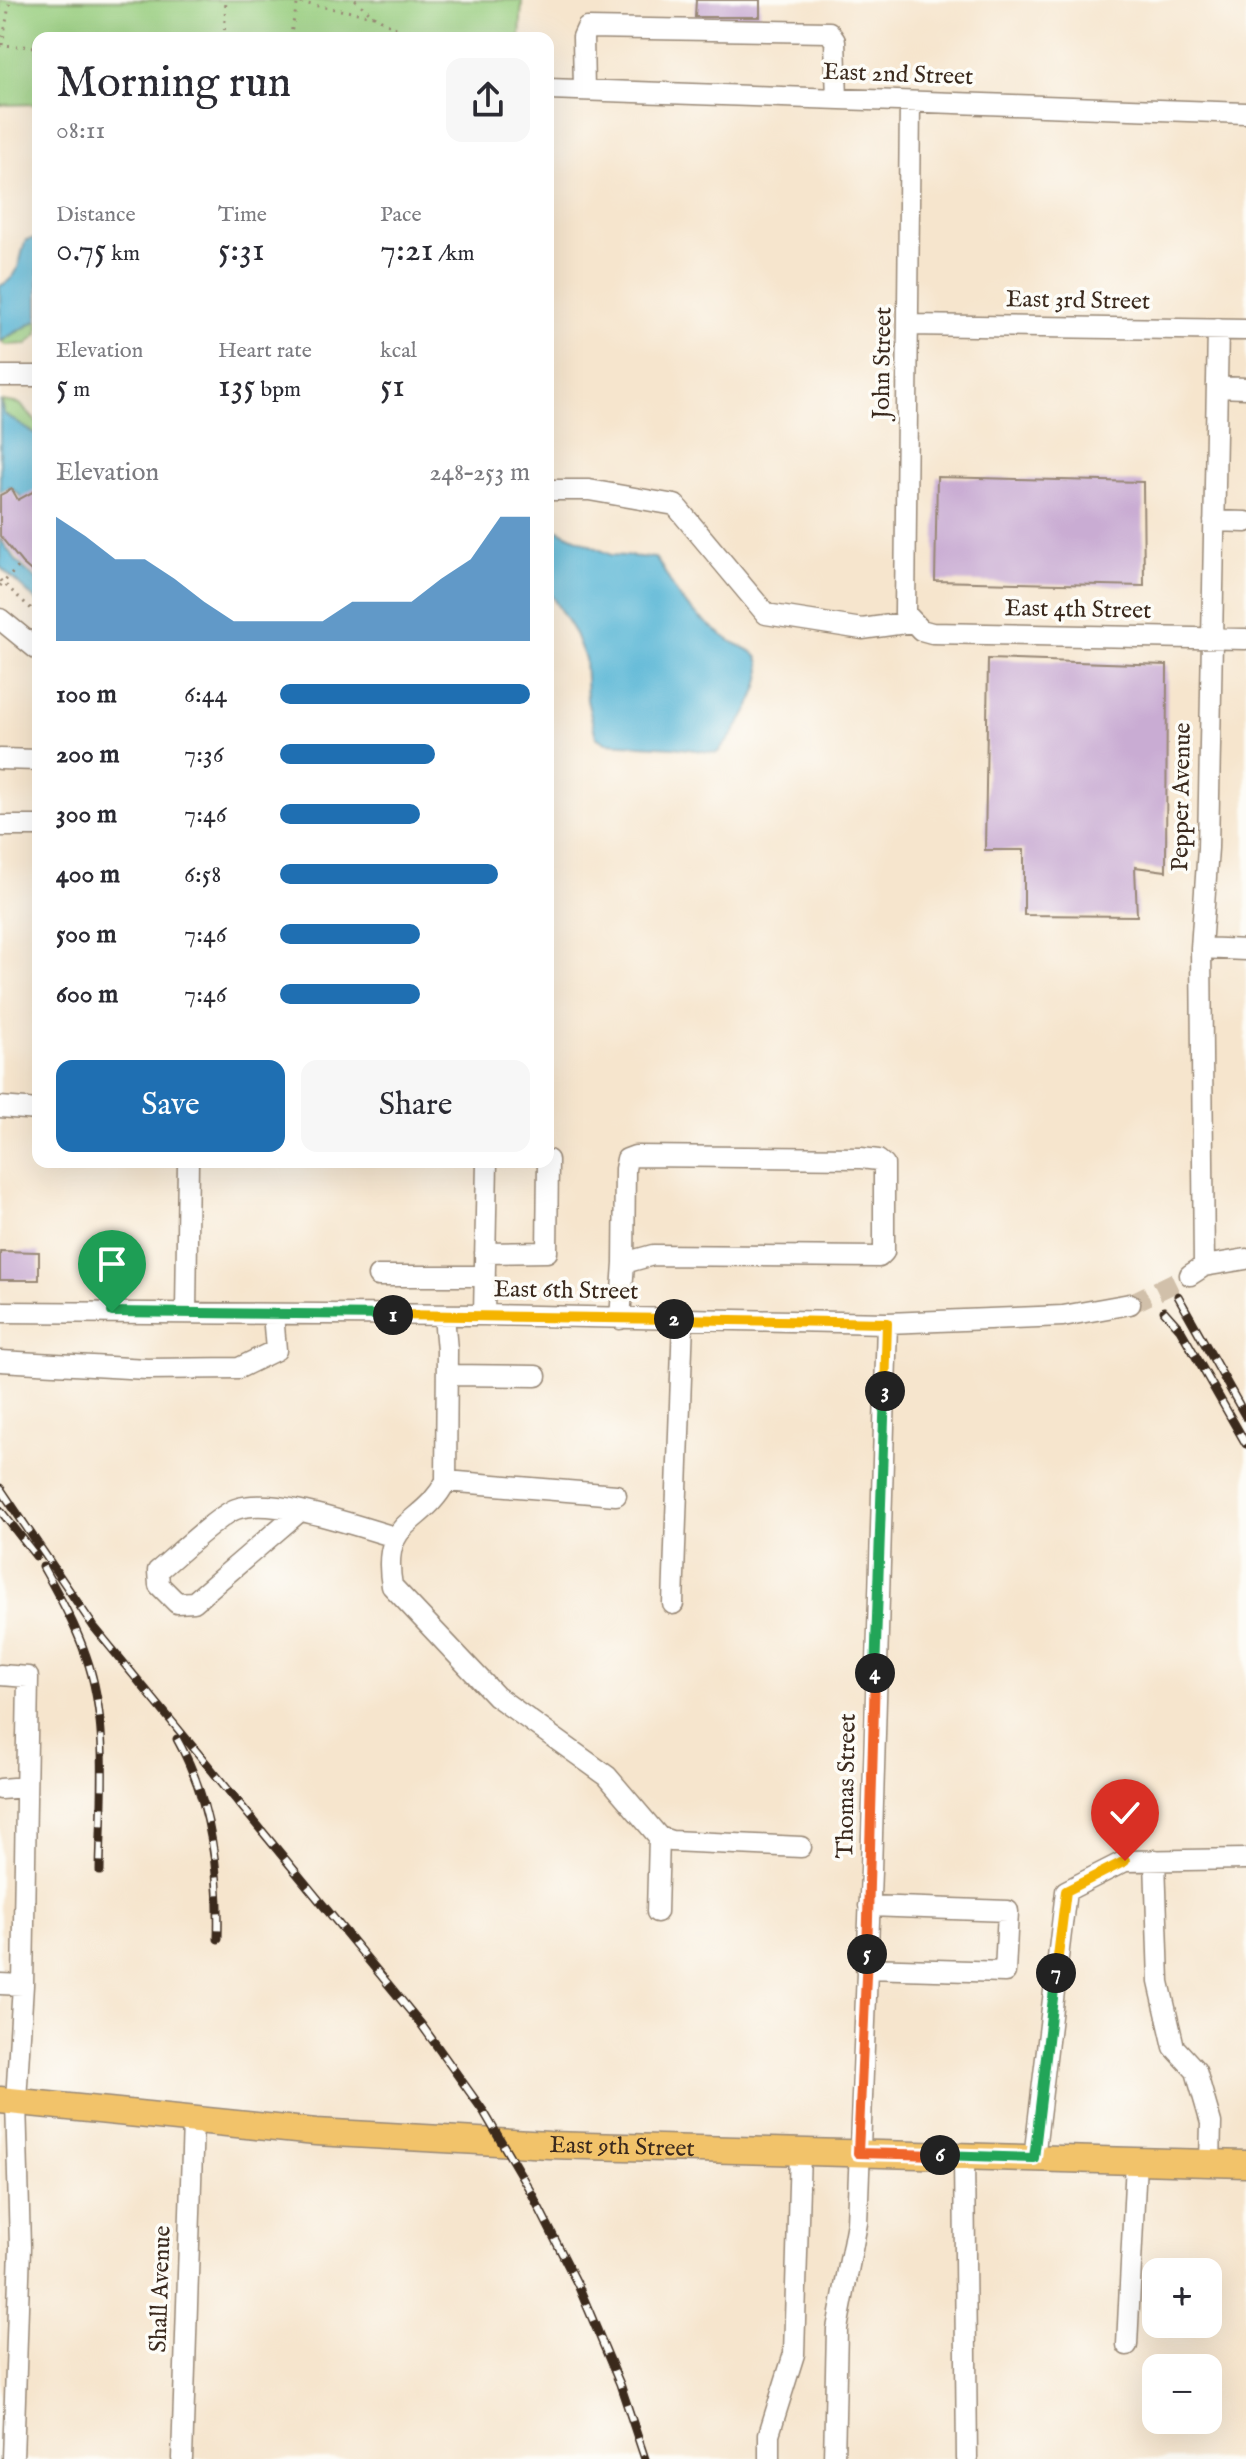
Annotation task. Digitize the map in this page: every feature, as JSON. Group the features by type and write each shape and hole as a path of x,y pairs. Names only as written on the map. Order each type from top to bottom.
{"main road":[{"name":"East 9th Street","path":"8,2100 316,2132 549,2145 1246,2164"}],"street":[{"path":"584,90 583,37 587,28 829,32 835,41 837,99"},
{"name":"East 2nd Street","path":"554,89 1246,113"},
{"name":"John Street","path":"910,103 905,613 912,622"},
{"name":"East 3rd Street","path":"909,325 1246,330"},
{"name":"Pepper Avenue","path":"1218,329 1208,848 1201,948 1197,1270 1246,1259"},
{"path":"0,376 32,376"},
{"path":"1217,387 1246,388"},
{"path":"554,490 589,490 675,505 766,614 862,629 912,622"},
{"path":"1214,521 1246,522"},
{"path":"0,619 32,645"},
{"name":"East 4th Street","path":"912,622 932,633 1246,639"},
{"path":"0,759 32,760"},
{"path":"0,826 32,826"},
{"path":"1201,948 1246,950"},
{"path":"0,1107 32,1110"},
{"path":"620,1319 627,1159 635,1156 861,1158 878,1160 884,1165 884,1252 879,1257 653,1255 624,1263"},
{"path":"186,1312 188,1168"},
{"path":"484,1315 487,1168"},
{"path":"485,1253 547,1252 548,1168"},
{"path":"378,1276 485,1276"},
{"name":"East 6th Street","path":"0,1312 484,1315 887,1323 1063,1316 1130,1304"},
{"path":"0,1361 117,1368 239,1368 276,1350 273,1314"},
{"path":"444,1316 446,1481 439,1495 395,1537 389,1570 392,1586 496,1696 607,1776 659,1837 671,1841 801,1847"},
{"path":"673,1604 683,1320"},
{"name":"Thomas Street","path":"834,2459 837,2329 857,2223 887,1323"},
{"path":"447,1375 536,1376"},
{"path":"446,1481 616,1495"},
{"path":"300,1511 194,1602 177,1603 159,1585 158,1571 233,1510 253,1505 300,1511 395,1537"},
{"path":"0,1675 28,1677 23,1985 8,2100 13,2459"},
{"path":"0,1789 26,1787"},
{"path":"657,1912 659,1837"},
{"path":"1034,2158 1066,1891 1125,1861 1246,1859"},
{"path":"1155,1860 1159,1982 1174,2047 1196,2071 1211,2123 1210,2163"},
{"path":"866,1968 1005,1972 1008,1911 869,1906"},
{"path":"0,1984 23,1985"},
{"name":"Shall Avenue","path":"182,2459 193,2121"},
{"path":"769,2459 769,2434 794,2354 800,2152"},
{"path":"964,2156 967,2459"},
{"path":"1127,2345 1136,2162"}],"path":[{"path":"10,0 1,45 32,47"},
{"path":"224,32 226,0"},
{"path":"285,0 374,16"},
{"path":"355,0 374,16 403,32"},
{"path":"291,32 298,1"},
{"path":"22,563 2,582 32,610"}],"green space":[{"path":"0,0 522,0 520,32 32,32 32,104 0,105"},
{"path":"32,324 32,339 27,344 5,345 2,341"},
{"path":"2,401 20,404 32,417 32,431 19,426 4,414"}],"water":[{"path":"32,239 32,323 0,341 0,286 16,272 26,240"},
{"path":"0,401 4,414 32,432 32,506 10,487 0,492"},
{"path":"554,528 611,555 655,558 677,594 692,610 723,636 757,656 761,671 759,683 748,710 717,753 606,743 596,737 587,700 585,659 575,634 554,600"},
{"path":"0,539 32,576 32,596 0,567"}],"building":[{"path":"696,0 760,0 760,17 695,17"},
{"path":"937,477 1143,482 1144,586 935,581"},
{"path":"12,489 18,500 32,492 32,572 0,536 0,495"},
{"path":"988,659 1167,665 1166,871 1135,867 1137,916 1024,915 1024,850 985,850"},
{"path":"0,1251 39,1252 39,1280 0,1280"}],"tunnel":[{"path":"1130,1304 1190,1275"}],"railway":[{"path":"1178,1296 1246,1417"},
{"path":"1164,1311 1180,1329 1246,1444"},
{"path":"0,1488 94,1627 421,2024 484,2112 532,2194 578,2285 620,2384 645,2459"},
{"path":"0,1510 36,1556"},
{"path":"43,1567 77,1633 94,1682 102,1763 100,1871"},
{"path":"177,1739 198,1786 211,1836 217,1887 218,1939"}],"route":[{"path":"112,1312 887,1323 871,1871 858,2153 1034,2158 1066,1891 1125,1861"}]}
